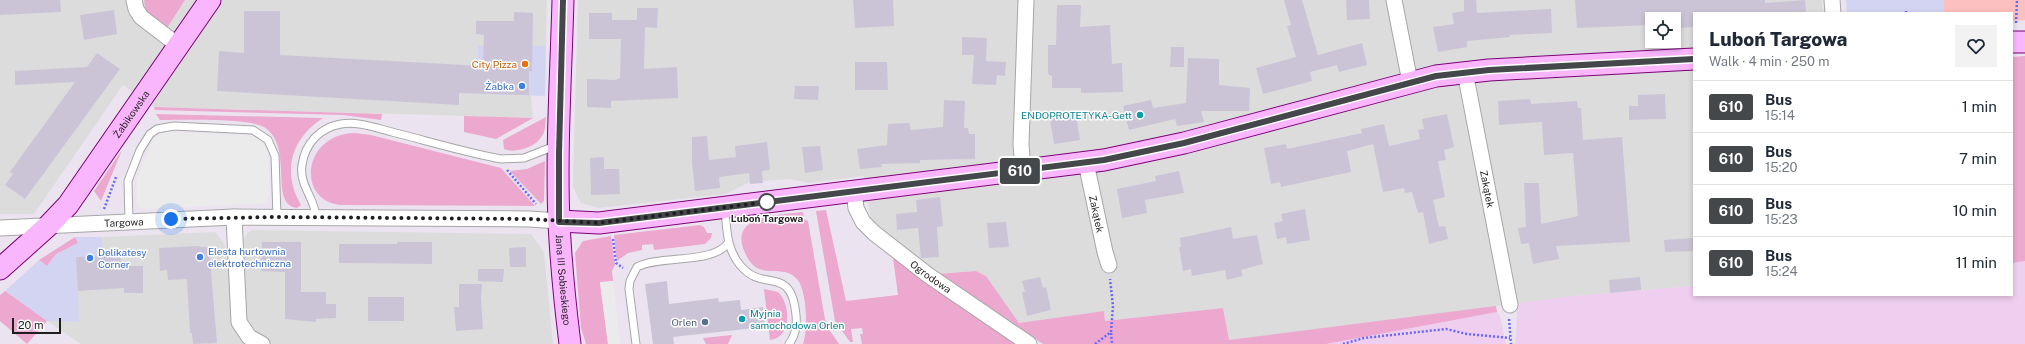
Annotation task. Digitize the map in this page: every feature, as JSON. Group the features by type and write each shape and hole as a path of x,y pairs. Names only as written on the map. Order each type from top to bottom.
{"street":[{"path":"134,0 136,10 141,17 179,46"},
{"name":"Żabikowska","path":"0,269 63,211 84,184 210,0"},
{"name":"Jana III Sobieskiego","path":"563,0 559,144 559,222 564,295 570,344"},
{"path":"1023,171 1021,144 1026,0"},
{"path":"1394,0 1410,82"},
{"path":"1832,0 1833,12"},
{"path":"559,222 599,223 1086,163 1152,151 1410,82 1464,72 1693,59"},
{"name":"Zakątek","path":"1464,72 1510,305"},
{"name":"Zakątek","path":"1086,163 1109,265"},
{"name":"Ogrodowa","path":"854,192 856,208 863,222 874,233 928,276 1029,344"},
{"path":"234,217 238,315 241,326 249,337 262,344"},
{"name":"Targowa","path":"0,228 234,217 529,219 559,222"}],"lane":[{"path":"316,217 315,208 304,186 301,175 302,164 309,144 316,135 332,126 352,124 366,126 497,158 513,160 524,158 559,144"},
{"path":"130,222 128,181 140,150 150,134 157,129 174,126 252,130 268,140 273,148 275,159 276,217"},
{"path":"724,208 728,242 739,264 748,274 759,278 780,282 787,287 792,294 796,331 789,344"},
{"path":"636,344 629,289 632,275 637,267 645,263 716,252 725,247 728,242"}],"path":[{"path":"2017,0 2018,36"},
{"path":"497,158 540,208"},
{"path":"612,233 616,263 632,275"},
{"path":"1109,265 1113,306 1111,332 1112,344"},
{"path":"1510,305 1511,344"},
{"path":"1343,344 1364,338 1446,329 1467,334 1510,338"},
{"path":"1095,344 1111,332"}],"shaded area":[{"path":"0,0 547,0 546,46 478,46 482,94 531,95 533,118 154,107 123,85 34,214 0,214"},
{"path":"144,0 185,0 167,28 146,11"},
{"path":"578,0 1822,0 1823,12 1693,12 1693,286 1575,296 1229,341 1223,308 1105,321 1104,311 1019,323 986,276 976,271 937,274 871,220 864,176 808,183 790,179 750,182 726,194 598,208 581,203 573,187"},
{"path":"1846,0 1944,0 1944,12 1847,12"},
{"path":"1944,0 2025,0 2025,20 2013,21 2013,12 1944,12"},
{"path":"478,46 546,46 545,96 482,94 477,84"},
{"path":"2025,56 2025,261 2013,263 2013,57"},
{"path":"154,107 382,114 381,120 343,115 155,110"},
{"path":"156,114 323,118 312,126 304,135 297,145 293,156 291,168 292,180 295,192 301,205 297,208 289,204 284,196 278,148 273,136 264,127 256,124 230,121 160,120"},
{"path":"464,116 533,118 496,139 464,132"},
{"path":"546,117 545,129 539,140 530,146 519,150 514,151 504,149 503,140"},
{"path":"166,132 244,135 261,140 268,152 270,194 266,203 141,209 137,203 137,177 154,139"},
{"path":"355,133 371,135 501,168 535,206 341,205 327,201 317,192 312,181 311,168 315,155 324,144 337,136"},
{"path":"122,150 101,201 94,191"},
{"path":"545,161 544,201 541,204 510,171 527,169"},
{"path":"826,210 846,301 898,295 893,258 1017,344 862,344 860,334 863,334 862,328 851,329 853,342 850,342 835,321 816,211"},
{"path":"803,212 804,219 808,221 826,325 839,344 803,344 806,329 806,310 803,292 797,279 788,273 767,271 757,268 748,260 743,248 742,237 745,228 752,222 761,218"},
{"path":"700,225 704,227 707,233 712,233 711,238 705,244 654,250 653,244 642,245 642,250 628,253 617,261 614,235"},
{"path":"252,230 531,234 544,252 553,344 81,344 47,321 78,322 78,291 104,289 102,237 215,232 224,243 226,250 245,250 244,241 247,233"},
{"path":"611,236 615,265 612,271 613,281 600,283 608,344 586,344 581,328 575,253 583,241"},
{"path":"75,237 102,237 105,289 78,291 79,322 47,321 5,291 39,260 47,266 56,254 78,243"},
{"path":"75,237 78,243 56,254 47,266 39,260"},
{"path":"2025,261 2025,344 1515,344 1518,303 1575,296 1693,286 1693,296 2013,296 2013,263"},
{"path":"976,271 986,276 1019,323 1104,311 1105,321 1223,308 1229,340 1496,306 1497,312 1326,344 1043,344 937,274"},
{"path":"613,281 620,344 608,344 600,282"},
{"path":"764,289 778,292 782,297 787,312 786,327 777,338 770,340"},
{"path":"5,291 47,321 27,344 0,321 0,295"},
{"path":"1497,312 1500,316 1506,344 1326,344"},
{"path":"732,335 728,344 706,344 703,338"}],"building":[{"path":"0,0 60,0 61,12 0,15"},
{"path":"853,0 893,0 894,26 855,28"},
{"path":"1284,0 1302,0 1318,55 1362,43 1367,65 1339,72 1337,65 1310,72 1312,81 1263,94 1256,68 1296,57 1287,26 1291,25"},
{"path":"1346,0 1369,0 1370,19 1347,20"},
{"path":"1464,0 1476,0 1477,13 1551,9 1552,33 1509,35 1510,37 1467,41 1467,47 1438,52 1433,27 1454,24 1452,13 1464,11"},
{"path":"1575,0 1765,0 1765,3 1805,0 1806,12 1693,12 1693,27 1681,28 1681,12 1645,12 1645,25 1577,28"},
{"path":"1057,5 1081,5 1080,27 1110,25 1112,64 1122,63 1123,92 1081,93 1081,88 1052,88 1052,76 1048,74 1048,45 1056,45"},
{"path":"637,8 658,8 657,28 645,27 644,69 677,67 678,98 611,101 611,108 587,107 587,79 615,80 620,78 621,39 589,39 589,13 612,13 612,20 637,20"},
{"path":"114,10 117,34 84,40 80,15"},
{"path":"244,11 280,11 280,55 483,66 484,35 476,34 476,21 514,21 514,12 533,13 532,71 529,71 529,95 459,93 459,105 217,91 219,51 244,53"},
{"path":"962,37 987,38 986,61 1006,62 1005,76 997,75 996,85 972,84 974,55 962,55"},
{"path":"1171,47 1184,47 1184,67 1170,67"},
{"path":"97,53 120,69 25,199 5,185 13,174 10,172 75,82 15,85 15,71 87,67"},
{"path":"1188,58 1219,59 1219,85 1250,88 1249,111 1201,111 1204,122 1177,126 1175,119 1129,130 1123,106 1151,100 1153,108 1186,103"},
{"path":"855,62 887,62 888,90 855,90"},
{"path":"795,86 819,86 818,100 794,99"},
{"path":"1665,94 1666,119 1629,120 1629,106 1638,106 1638,95"},
{"path":"1530,99 1531,104 1577,101 1578,108 1581,108 1583,140 1622,137 1630,242 1556,246 1559,259 1533,264 1529,243 1521,244 1518,228 1526,227 1524,183 1539,183 1541,224 1578,216 1573,153 1544,155 1542,122 1499,125 1498,101"},
{"path":"944,100 965,101 964,128 968,128 969,134 975,134 975,159 920,160 920,163 881,164 882,167 860,169 857,149 887,145 888,124 909,123 911,130 943,127"},
{"path":"1447,114 1454,147 1444,150 1446,160 1438,161 1445,197 1433,200 1439,227 1445,226 1448,239 1429,244 1423,212 1418,213 1412,192 1405,193 1404,188 1383,192 1373,144 1347,151 1351,172 1281,187 1280,182 1271,184 1264,148 1286,144 1287,149 1362,133 1361,129 1384,124 1389,146 1420,139 1418,130 1424,129 1422,119"},
{"path":"1076,115 1080,140 1054,144 1050,119"},
{"path":"707,136 709,160 736,157 735,146 767,142 770,170 762,171 763,183 750,184 749,173 719,177 720,188 695,191 692,162 692,137"},
{"path":"820,146 823,170 805,173 802,147"},
{"path":"604,157 604,169 619,169 620,194 591,195 590,158"},
{"path":"1179,171 1184,193 1145,200 1147,213 1122,218 1117,189 1156,181 1155,176"},
{"path":"940,197 943,226 937,227 939,257 921,258 918,228 897,230 896,214 917,212 916,200"},
{"path":"1305,209 1310,240 1287,244 1286,237 1277,239 1274,223 1283,221 1281,214"},
{"path":"1006,222 1009,247 989,248 987,223"},
{"path":"1231,227 1233,239 1257,235 1263,264 1241,270 1243,276 1227,280 1225,270 1192,276 1191,269 1183,271 1179,247 1181,247 1180,238"},
{"path":"1693,238 1693,251 1665,252 1664,240"},
{"path":"262,242 301,242 301,292 326,292 326,304 336,304 336,318 316,319 316,322 285,319 285,272 261,271"},
{"path":"397,242 432,242 432,264 339,263 339,244 397,244"},
{"path":"209,247 217,343 193,344 192,333 190,333 187,279 168,280 167,270 160,271 159,248"},
{"path":"526,247 526,267 510,267 509,248"},
{"path":"120,252 121,266 143,266 143,293 124,293 124,288 78,291 76,257 103,256 103,253"},
{"path":"478,269 504,269 503,282 478,281"},
{"path":"1040,277 1043,288 1046,287 1051,310 1027,316 1022,292 1025,292 1022,281"},
{"path":"1640,277 1641,290 1610,293 1609,280"},
{"path":"667,281 669,304 718,298 719,302 740,300 741,310 763,307 765,327 673,337 674,344 653,344 645,284"},
{"path":"459,284 482,284 481,297 483,329 456,331 454,307 459,307"},
{"path":"368,297 404,297 404,321 368,321"}],"bus line":[{"name":"610","path":"563,0 558,174 559,222 599,223 1104,160 1184,143 1436,76 1489,70 1693,59"}],"place":[{"name":"City Pizza","path":"525,64"},
{"name":"Żabka","path":"522,86"},
{"name":"ENDOPROTETYKA-Gett","path":"1140,115"},
{"name":"Luboń Targowa","path":"767,202"},
{"name":"Elesta hurtownia elektrotechniczna","path":"200,257"},
{"name":"Delikatesy Corner","path":"90,258"},
{"name":"Myjnia samochodowa Orlen","path":"742,319"},
{"name":"Orlen","path":"705,322"}],"route":[{"path":"171,219 234,217 529,219 599,223 767,202"}]}
